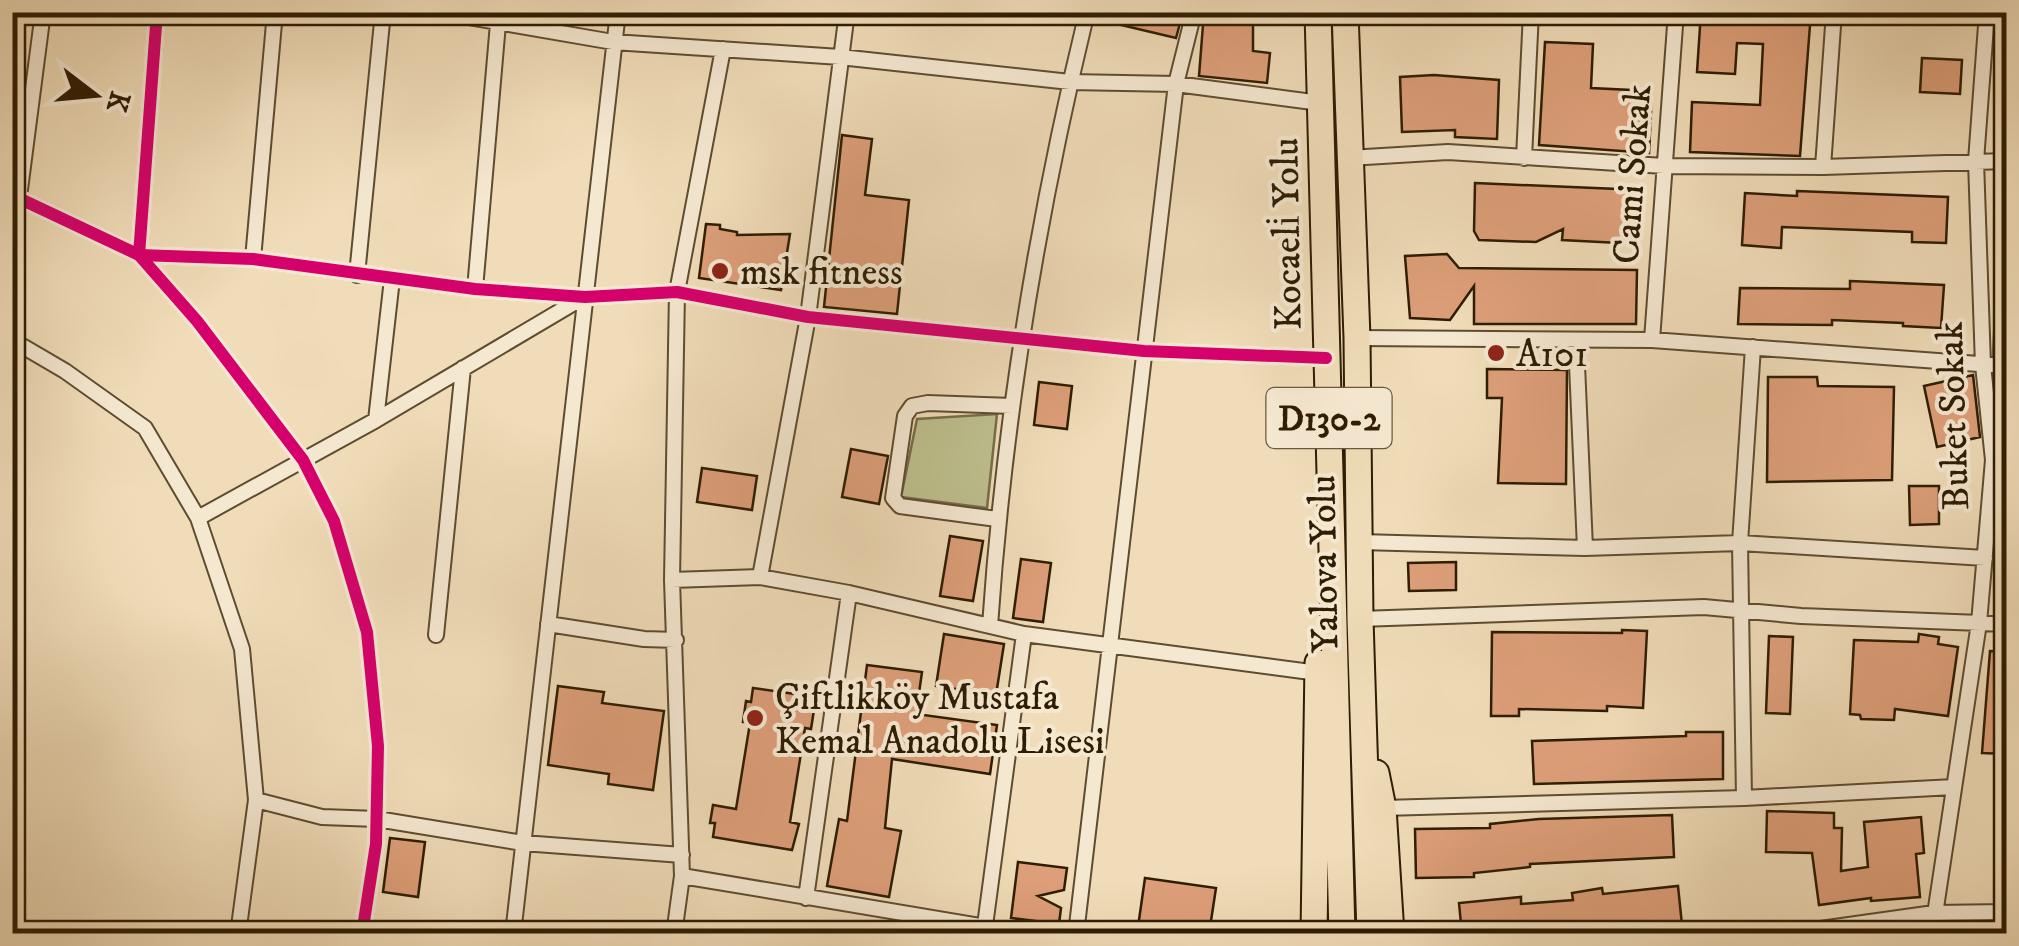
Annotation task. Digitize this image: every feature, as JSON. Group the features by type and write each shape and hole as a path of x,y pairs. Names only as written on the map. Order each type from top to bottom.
{"highway":[{"name":"Kocaeli̇ Yolu","path":"1318,12 1342,934"},
{"name":"Yalova Yolu","path":"1345,12 1357,338 1364,814 1370,934"},
{"path":"1314,934 1318,624 1330,508"},
{"path":"1364,704 1382,808 1392,934"}],"street":[{"path":"43,12 16,196 139,256 198,320 302,460 334,521 367,632 378,746 376,844 362,934"},
{"path":"139,256 157,12"},
{"path":"253,259 274,12"},
{"path":"357,274 383,12"},
{"path":"439,12 498,18 614,42 840,56 1070,82 1176,84 1320,103"},
{"path":"513,934 618,12"},
{"path":"760,577 808,317 847,12"},
{"path":"990,626 997,518 1020,337 1087,12"},
{"path":"1076,934 1176,84 1194,12"},
{"path":"1524,158 1531,12"},
{"name":"Cami Sokak","path":"1652,340 1676,12"},
{"path":"1823,168 1834,12"},
{"name":"Buket Sokak","path":"1932,934 1979,622 1993,460 1983,365 1976,161 1987,12"},
{"path":"475,289 498,18"},
{"path":"674,934 682,876 672,580 678,292 723,49"},
{"path":"1349,158 1448,152 1664,166 1823,168 2006,161"},
{"path":"139,256 253,259 475,289 584,297 678,292 808,317 1144,351 1326,358"},
{"path":"376,420 392,279"},
{"path":"198,518 376,420 584,297"},
{"path":"1357,338 1652,340 2006,366"},
{"path":"12,340 145,428 198,518 242,649 256,800 238,934"},
{"path":"1576,342 1585,548"},
{"path":"1744,798 1740,543 1753,347"},
{"path":"436,635 462,368"},
{"path":"997,518 900,506 893,498 905,416 912,406 1012,406"},
{"path":"1360,542 1585,548 1740,543 1985,558"},
{"path":"672,580 760,577 849,593 1024,634 1318,673"},
{"path":"806,898 849,593"},
{"path":"1360,619 1704,607 1801,616 2006,624"},
{"path":"548,624 676,640"},
{"path":"984,930 1024,634"},
{"path":"1382,808 1744,798 1954,786"},
{"path":"256,800 322,816 377,819 523,844 682,854"},
{"path":"682,876 768,888 984,930 1028,934"},
{"path":"1784,934 1934,913 2006,912"}],"green space":[{"path":"2001,187 2006,187 2006,356 1993,355"},
{"path":"997,414 987,508 901,497 917,419"}],"building":[{"path":"1097,12 1183,12 1176,38 1096,19"},
{"path":"1204,12 1253,12 1253,51 1270,53 1267,83 1199,76"},
{"path":"1701,12 1811,12 1800,156 1690,152 1692,102 1760,105 1763,44 1737,43 1735,74 1697,72"},
{"path":"1545,42 1593,44 1591,88 1652,91 1649,153 1539,145"},
{"path":"1922,58 1962,60 1960,94 1920,92"},
{"path":"1434,75 1499,80 1497,139 1455,137 1455,130 1402,132 1400,77"},
{"path":"842,135 872,139 865,195 909,200 897,314 824,307"},
{"path":"1475,183 1641,190 1638,244 1562,240 1563,229 1536,242 1479,240 1474,231"},
{"path":"1797,191 1948,197 1946,243 1912,242 1912,232 1782,227 1781,248 1742,245 1745,193 1797,196"},
{"path":"706,224 720,225 720,229 737,235 790,234 781,290 699,278"},
{"path":"1447,254 1459,268 1637,270 1636,324 1474,324 1474,286 1450,320 1410,318 1405,256"},
{"path":"1850,281 1944,285 1941,328 1832,320 1832,325 1738,324 1740,288 1850,289"},
{"path":"1487,369 1567,370 1566,484 1498,483 1502,398 1487,398"},
{"path":"1973,375 1980,437 1937,447 1924,386"},
{"path":"1768,377 1817,377 1818,386 1894,387 1892,480 1767,482"},
{"path":"1039,382 1072,386 1067,429 1034,425"},
{"path":"851,449 888,456 879,504 842,497"},
{"path":"702,468 757,476 752,510 697,502"},
{"path":"1909,486 1939,486 1939,524 1910,525"},
{"path":"950,536 983,541 973,601 940,596"},
{"path":"1021,559 1051,563 1043,622 1013,618"},
{"path":"1456,562 1456,590 1409,591 1408,563"},
{"path":"1647,631 1643,708 1519,709 1519,716 1491,716 1492,632"},
{"path":"944,634 1004,644 996,695 936,686"},
{"path":"1919,634 1939,637 1938,644 1958,647 1948,716 1895,709 1894,720 1861,719 1860,715 1850,714 1854,640 1918,642"},
{"path":"1769,636 1793,637 1790,714 1766,713"},
{"path":"1990,651 2006,652 2006,754 1982,753"},
{"path":"867,665 922,672 916,714 997,725 990,774 892,759 885,828 901,831 889,897 827,886 839,819 847,821"},
{"path":"558,686 604,692 602,703 664,711 653,790 608,784 609,774 548,765"},
{"path":"753,688 816,697 811,729 805,728 790,822 799,824 792,850 713,837 713,805 736,809 750,723 743,722 746,701 751,702"},
{"path":"1686,732 1723,732 1723,779 1534,784 1532,741 1686,736"},
{"path":"1767,811 1834,813 1834,828 1842,828 1841,871 1868,867 1864,822 1921,817 1924,853 1916,854 1920,897 1819,905 1812,853 1766,852"},
{"path":"1672,815 1674,857 1530,864 1474,873 1474,877 1416,878 1415,829 1490,828 1490,824 1539,819"},
{"path":"390,838 425,842 418,897 383,892"},
{"path":"1018,862 1067,868 1064,890 1038,896 1061,908 1059,924 1011,918"},
{"path":"1145,878 1216,888 1209,934 1137,934"},
{"path":"1678,886 1682,925 1599,934 1462,934 1459,903 1521,897 1521,904 1573,900 1572,893 1602,888 1603,894"}],"cycle path":[{"path":"157,12 139,255 197,321 303,460 334,521 367,632 378,746 376,844 362,934"},
{"path":"12,195 139,255 253,259 475,289 585,297 677,292 808,317 1144,351 1326,358"}],"place":[{"name":"msk fitness","path":"720,271"},
{"name":"A101","path":"1496,353"},
{"name":"Çiftlikköy Mustafa Kemal Anadolu Lisesi","path":"755,718"}]}
